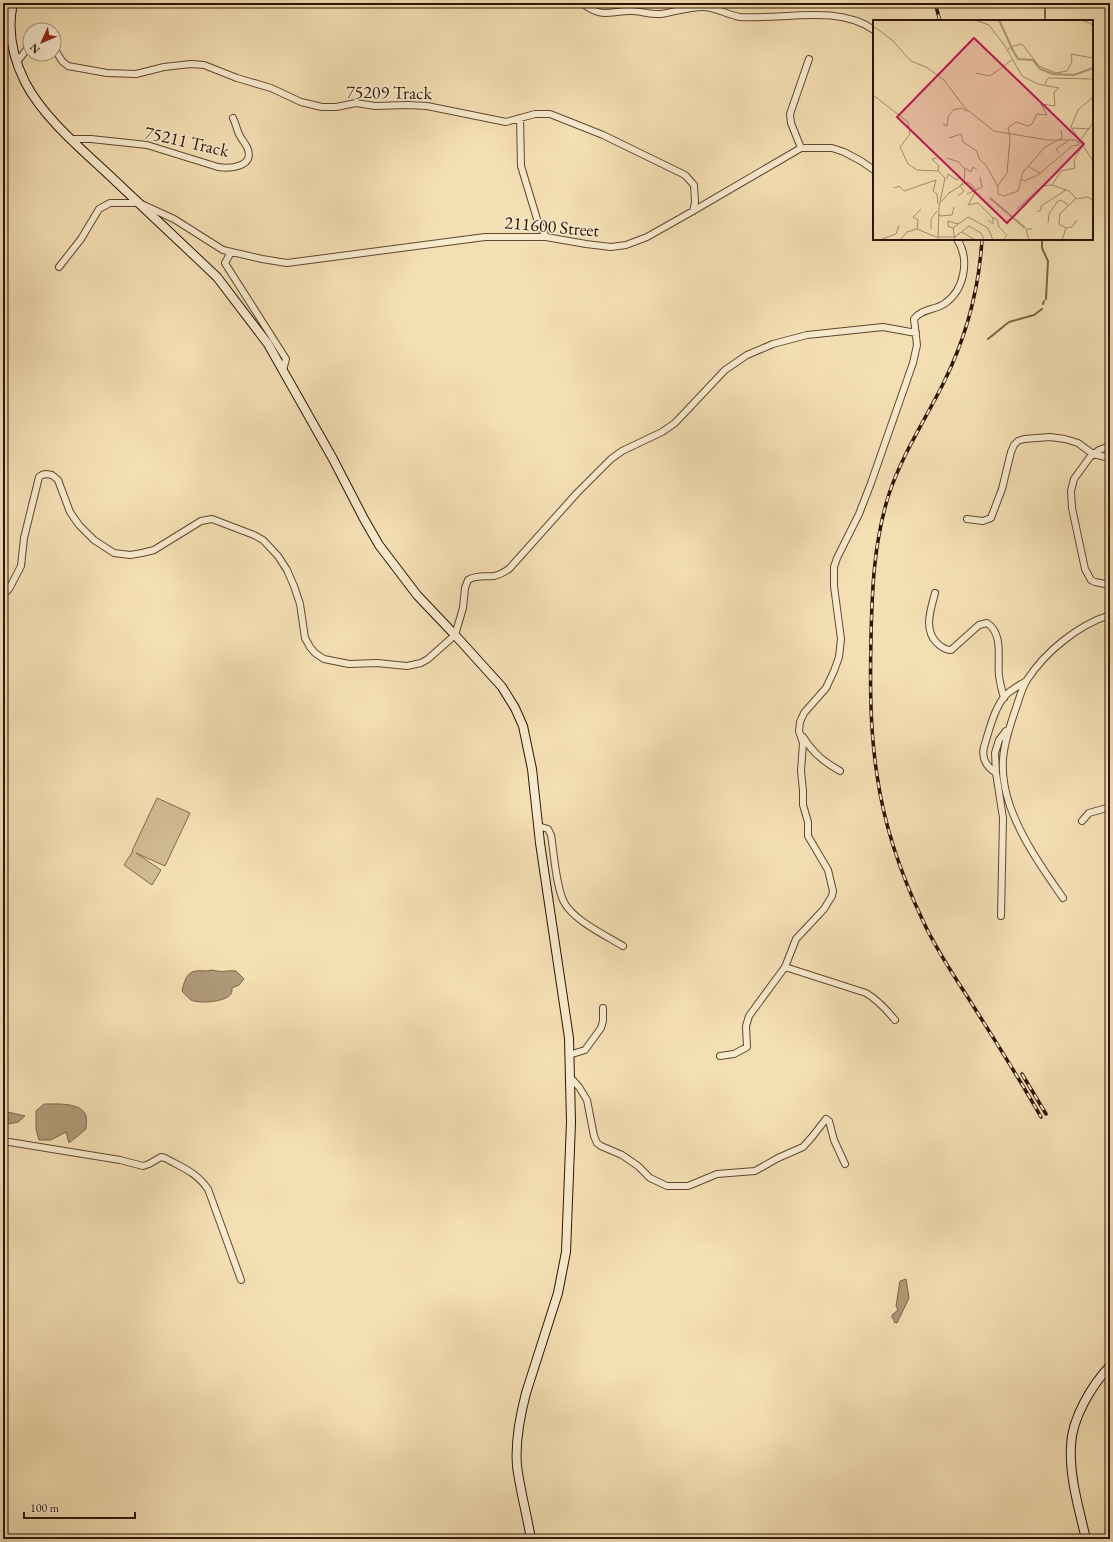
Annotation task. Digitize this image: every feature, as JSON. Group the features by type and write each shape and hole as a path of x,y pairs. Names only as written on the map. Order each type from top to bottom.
{"street":[{"path":"582,3 592,11 601,13 631,11 655,14 702,7 714,9 729,15 742,17 841,16 855,20 873,29"},
{"path":"3,18 12,7"},
{"path":"12,7 11,41 17,62 26,83 36,99 72,139 217,277 268,344 333,459 379,545 416,595 455,634 502,687 515,708 523,726 527,744 569,1038 571,1122 566,1252 558,1293 521,1409 518,1431 517,1465 531,1539"},
{"path":"17,62 22,55"},
{"path":"809,59 790,114 791,123 801,148 832,148 844,152 873,169"},
{"name":"75209 Track","path":"62,61 64,64 73,67 118,74 136,74 164,67 198,64 236,78 270,88 317,107 336,107 356,103 376,106 408,104 441,108 499,121 513,121 535,114 554,116 603,135 685,175 694,185 693,211"},
{"name":"75211 Track","path":"72,139 91,139 147,145 229,169 242,165 248,156 247,148 239,135 233,118"},
{"path":"520,118 520,166 538,219 546,237"},
{"name":"211600 Street","path":"139,203 174,219 213,244 231,252 287,263 485,236 546,237 611,247 626,245 647,237 801,148"},
{"path":"59,267 81,239 94,215 102,206 110,203 139,203"},
{"path":"720,1056 734,1054 748,1047 746,1026 749,1016 786,967 796,939 824,909 832,896 833,891 828,870 808,836 808,822 803,804 804,791 801,771 803,744 798,731 804,713 826,688 837,664 841,639 834,586 834,567 859,514 913,363 917,345 914,319 918,314 944,304 958,289 964,272 962,246 958,240"},
{"path":"231,252 225,263 286,359 283,370"},
{"path":"3,595 21,566 24,538 40,477 46,474 52,475 58,480 70,512 79,525 94,540 114,553 130,555 154,550 201,521 212,519 263,540 278,556 287,570 294,586 300,604 305,638 315,653 324,659 349,664 364,663 407,666 416,665 428,659 455,634 463,608 465,588 468,580 474,577 495,576 509,569 577,492 611,459 622,451 662,432 674,423 725,370 747,355 772,344 807,335 883,327 916,333"},
{"path":"967,519 983,521 991,518 1002,489 1011,452 1014,445 1018,441 1024,439 1050,437 1065,439 1078,443 1093,454 1110,458"},
{"path":"1110,446 1093,454 1074,479 1071,491 1072,508 1087,575 1095,582 1110,585"},
{"path":"935,593 929,625 932,635 942,647 951,650 979,625 987,623 992,627 998,637 999,676 1004,698"},
{"path":"996,773 987,766 983,751 992,721 1004,698 1008,693 1026,681 1054,648 1068,637 1110,615"},
{"path":"1026,681 1005,741 1002,757 1004,777 1010,806 1023,836 1063,898"},
{"path":"1001,916 1003,818 996,773 995,753 1003,735 1010,726"},
{"path":"798,731 815,754 840,771"},
{"path":"1082,821 1089,813 1110,807"},
{"path":"538,826 548,829 551,835 559,886 564,903 569,910 582,921 623,946"},
{"path":"786,967 866,993 885,1007 896,1020"},
{"path":"569,1055 584,1050 601,1028 603,1021 603,1008"},
{"path":"570,1077 579,1087 587,1100 594,1136 597,1143 622,1155 638,1166 650,1178 660,1184 667,1186 688,1186 717,1174 756,1171 778,1158 803,1147 826,1119 829,1121 834,1140 845,1164"},
{"path":"3,1141 120,1160 143,1166 161,1157 191,1171 200,1178 208,1189 241,1280"},
{"path":"1086,1539 1072,1472 1070,1446 1072,1432 1089,1395 1102,1375 1110,1366"}],"shaded area":[{"path":"157,798 190,813 165,866 136,853 161,870 152,885 124,865 133,851"},
{"path":"212,970 236,971 244,979 239,985 232,988 231,993 224,999 200,1002 191,1000 182,991 186,978 190,973"},
{"path":"44,1104 62,1104 79,1108 84,1111 86,1116 86,1129 69,1143 66,1132 51,1140 39,1140 36,1129 36,1111"},
{"path":"3,1111 25,1116 18,1122 3,1125"},
{"path":"906,1279 909,1298 897,1323 894,1322 892,1315 898,1310 896,1306 900,1281"}],"waterway":[{"path":"1045,3 1045,20"},
{"path":"1042,240 1042,248 1048,261 1046,299"},
{"path":"988,339 1009,322 1034,315 1042,309"}],"railway":[{"path":"935,3 940,20"},
{"path":"982,240 978,277 965,331 943,384 900,465 889,494 880,529 872,601 872,724 877,775 884,813 908,888 929,933 950,970 1005,1056 1041,1117"},
{"path":"1022,1074 1046,1114"}]}
